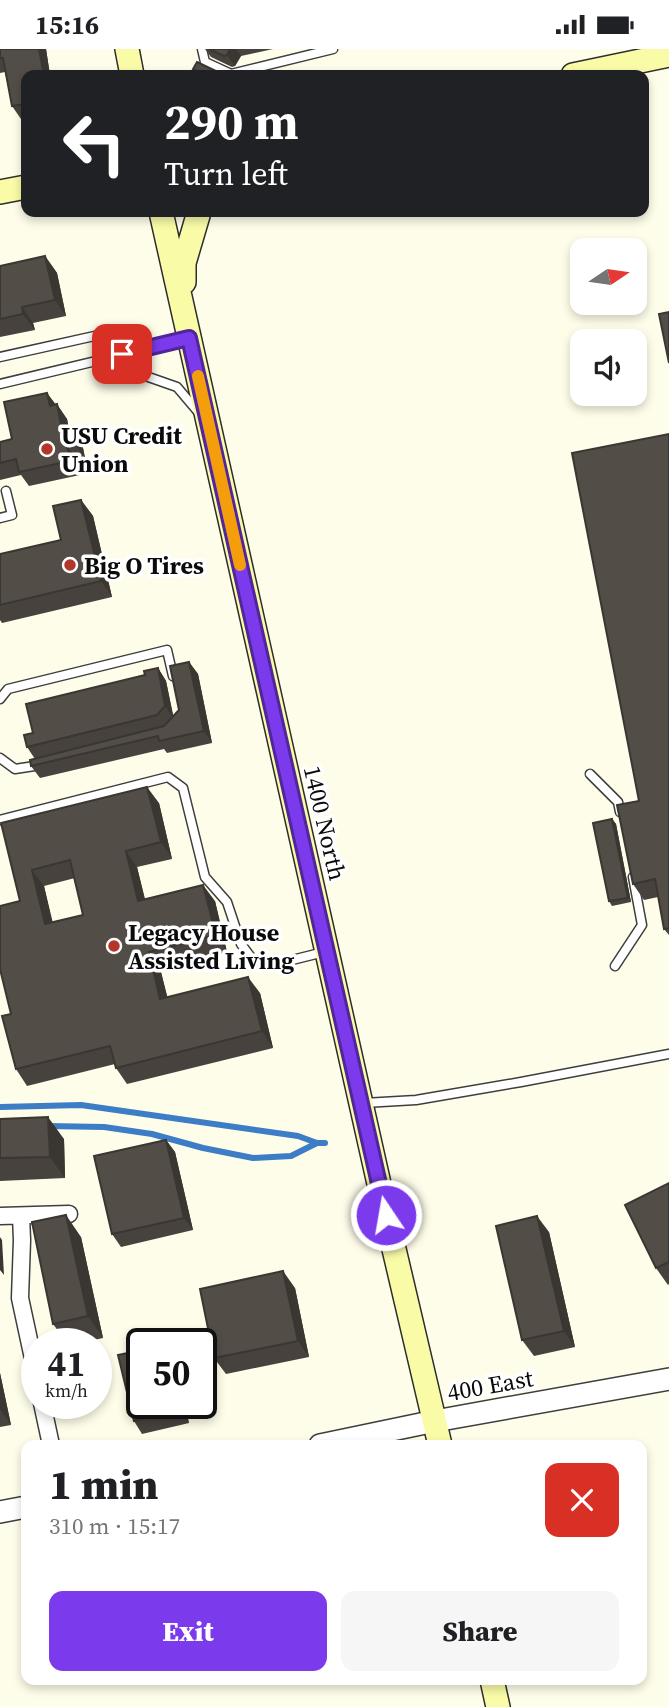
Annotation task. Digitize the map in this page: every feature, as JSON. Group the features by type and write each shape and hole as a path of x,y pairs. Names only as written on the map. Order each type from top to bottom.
{"main road":[{"path":"127,49 131,70"},
{"path":"589,70 638,55 669,55"},
{"path":"0,192 21,188"},
{"name":"1400 North","path":"162,217 439,1440"},
{"path":"184,313 184,263 198,217"},
{"path":"493,1685 498,1707"}],"street":[{"path":"0,1216 69,1214"},
{"path":"21,1216 20,1298 26,1328"},
{"name":"400 East","path":"344,1440 669,1379"},
{"path":"45,1419 50,1440"},
{"path":"0,1512 21,1508"}],"lane":[{"path":"202,49 205,62 222,70"},
{"path":"247,70 333,49"},
{"path":"0,357 99,335"},
{"path":"0,384 189,338"},
{"path":"105,358 118,378 137,373 177,387 209,424"},
{"path":"0,518 12,515 6,491"},
{"path":"0,699 8,689 167,650 174,685"},
{"path":"0,758 16,769 51,763"},
{"path":"590,774 618,801 621,815"},
{"path":"0,820 168,777 183,788 205,877 227,902 241,944 253,960 276,964 327,951"},
{"path":"615,966 642,925 631,870"},
{"path":"361,1103 416,1100 669,1054"}],"building":[{"path":"0,49 39,49 43,70 21,70 21,105 12,106 3,58 0,58"},
{"path":"209,49 230,49 224,56"},
{"path":"197,62 214,70 195,70"},
{"path":"45,256 55,300 22,307 23,314 0,319 0,266"},
{"path":"669,312 669,363 659,314"},
{"path":"47,393 50,406 57,404 62,430 72,428 75,444 67,446 70,461 19,472 16,459 0,463 0,442 12,439 4,402"},
{"path":"669,434 669,928 664,929 655,879 633,884 617,805 639,801 572,453"},
{"name":"Big O Tires","path":"81,500 101,581 0,605 0,554 61,540 53,506"},
{"path":"189,662 204,731 159,741 158,736 31,766 30,760 164,726 179,710 170,666"},
{"path":"158,668 165,706 157,715 27,747 24,735 33,733 26,704 145,675 144,671"},
{"name":"Legacy House Assisted Living","path":"147,787 161,842 126,851 138,901 203,885 216,935 149,952 160,999 248,977 262,1031 116,1068 110,1046 16,1069 2,1016 11,1014 0,969 0,906 20,901 1,823","holes":["70,860 83,915 45,924 32,870"]},
{"path":"612,819 628,898 609,901 593,823"},
{"path":"48,1117 50,1157 0,1158 0,1119"},
{"path":"166,1140 184,1218 112,1234 94,1156"},
{"path":"669,1183 669,1262 656,1268 625,1205"},
{"path":"66,1215 88,1316 53,1324 32,1222"},
{"path":"537,1216 564,1331 522,1340 496,1226"},
{"path":"283,1271 298,1341 217,1357 217,1328 208,1328 200,1289"},
{"path":"126,1353 126,1388 118,1355"}],"waterway":[{"path":"0,1107 81,1105 298,1136 325,1143"},
{"path":"47,1126 104,1127 152,1134 253,1158 291,1156 317,1143"}],"slow traffic":[{"path":"198,376 240,565"}],"place":[{"name":"USU Credit Union","path":"47,449"},
{"name":"Big O Tires","path":"70,565"},
{"name":"Legacy House Assisted Living","path":"114,946"}],"route":[{"path":"122,354 189,338 386,1215"}]}
